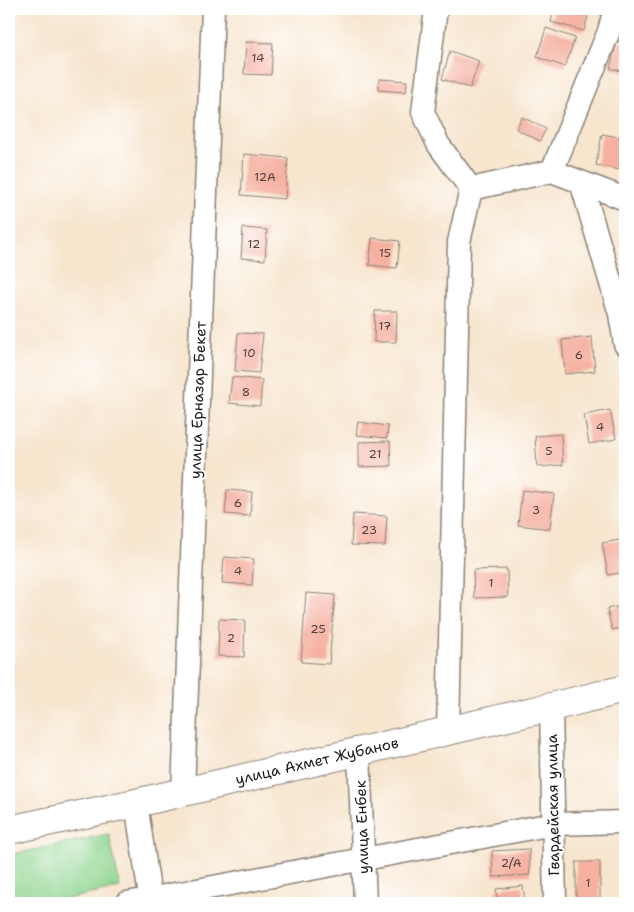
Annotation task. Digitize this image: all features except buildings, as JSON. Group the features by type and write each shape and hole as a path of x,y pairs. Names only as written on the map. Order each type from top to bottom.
{"main road":[{"name":"улица Ахмет Жубанов","path":"9,830 359,752 625,689"}],"street":[{"name":"улица Ерназар Бекет","path":"183,792 212,9"},
{"path":"436,9 423,112 438,144 471,189 459,242 448,731"},
{"path":"552,171 617,34 615,9"},
{"path":"471,189 552,171 625,199"},
{"path":"581,182 620,314 625,344"},
{"name":"Гвардейская улица","path":"551,708 555,903"},
{"name":"улица Енбек","path":"359,752 366,903"},
{"path":"136,802 151,901"},
{"path":"127,903 151,901 553,824 625,822"}],"green space":[{"path":"109,834 120,888 47,903 9,903 9,855"}]}
